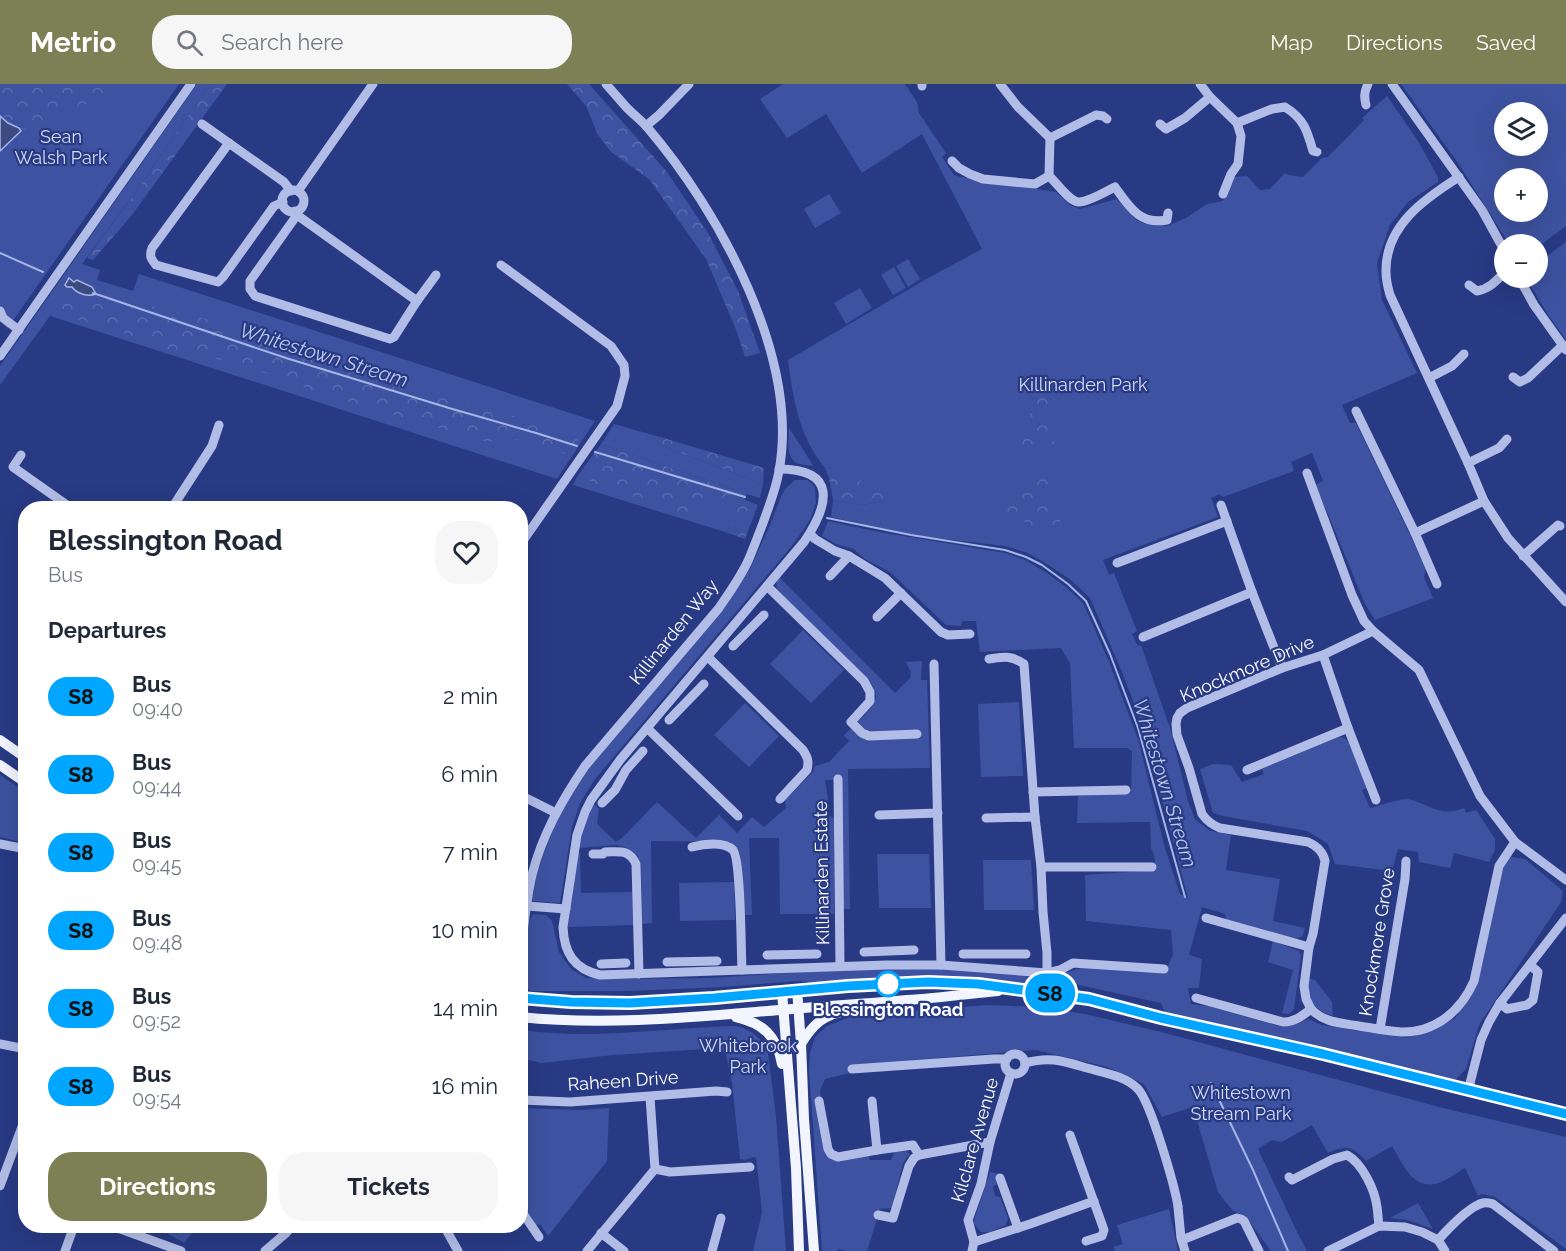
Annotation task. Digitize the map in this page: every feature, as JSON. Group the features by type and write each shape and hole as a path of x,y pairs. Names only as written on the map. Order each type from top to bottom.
{"main road":[{"path":"0,740 18,752"},
{"path":"0,765 18,777"},
{"path":"528,999 630,1003 848,986 928,982 978,984 1089,999 1566,1114"},
{"path":"528,1018 593,1020 723,1015 906,1001 1016,989"},
{"path":"797,990 814,1251"},
{"path":"782,992 796,1168 798,1251"},
{"path":"801,1044 819,1021 833,1013 906,1001"},
{"path":"723,1015 758,1024 771,1036 779,1051 787,1138 796,1168"}],"street":[{"path":"0,356 191,84"},
{"path":"373,84 294,191 285,194 283,202 286,208 417,301"},
{"name":"Killinarden Way","path":"528,900 532,876 547,831 568,791 585,766 719,608 747,562 774,491 779,469 781,404 771,350 754,302 712,218 677,166 646,126 606,84"},
{"path":"646,126 688,84"},
{"path":"1000,84 1018,107 1050,138 1049,176 1070,198 1078,202 1115,187 1127,204 1141,217 1156,222 1167,220 1168,213"},
{"path":"1200,84 1237,123 1241,136 1238,164 1223,194"},
{"path":"1366,105 1364,98 1368,84"},
{"path":"1392,84 1482,210 1495,234"},
{"path":"1160,124 1166,129 1185,118 1210,97"},
{"path":"1237,123 1272,109 1285,107 1293,112 1307,129 1313,151 1317,152"},
{"path":"1050,138 1096,116 1103,116 1107,119"},
{"path":"202,124 303,196 304,202 301,208 250,281 250,289 255,296 390,339 394,337 436,275"},
{"path":"229,143 152,248 150,257 156,265 218,282 224,277 274,206 283,202"},
{"path":"952,161 959,168 983,178 1035,184 1049,176"},
{"path":"1459,177 1425,200 1403,221 1387,258 1386,273 1390,295 1484,501 1508,538 1566,602"},
{"path":"501,265 611,346 624,364 626,376 617,406 528,534"},
{"path":"1469,285 1477,291 1488,288 1494,282"},
{"path":"1513,377 1520,382 1528,378 1564,347 1525,288"},
{"path":"1,317 18,330"},
{"path":"1429,378 1452,366 1464,354"},
{"path":"1356,411 1437,584"},
{"path":"177,501 213,446 219,425"},
{"path":"1468,463 1499,448 1507,439"},
{"path":"21,455 13,467 61,501"},
{"name":"Killinarden Estate","path":"779,469 809,473 821,482 824,498 816,523 810,534 611,771 591,800 577,835 563,939 567,951 577,966 600,975 887,965 941,965 1047,973 1060,970 1073,963 1164,969"},
{"path":"1307,473 1352,595 1364,621 1419,670 1480,796 1515,842 1566,880"},
{"path":"1414,533 1484,501"},
{"path":"1221,505 1282,668"},
{"path":"1117,563 1227,521"},
{"path":"1523,556 1558,525 1560,526"},
{"path":"810,534 835,551 849,556 885,578 941,632 948,635 969,634"},
{"path":"830,576 849,556"},
{"path":"767,586 864,681 870,692 870,701 851,722 862,733 869,736 917,734"},
{"path":"1143,637 1252,592"},
{"path":"877,617 901,593"},
{"path":"733,646 764,615"},
{"path":"733,626 743,636"},
{"name":"Knockmore Drive","path":"1309,947 1325,861 1323,854 1308,842 1220,828 1207,820 1202,814 1177,735 1176,724 1180,713 1187,708 1282,668 1323,655 1373,631"},
{"path":"1323,655 1376,800"},
{"name":"Killinarden Estate","path":"708,657 803,750 808,758 807,770 780,799"},
{"path":"989,659 1015,658 1024,664 1035,817 1041,867 1047,973"},
{"path":"934,664 941,965"},
{"path":"669,720 704,684"},
{"path":"673,697 682,706"},
{"path":"647,728 738,816"},
{"path":"1247,770 1348,728"},
{"path":"602,802 615,790 627,770 643,751"},
{"path":"611,771 621,779"},
{"name":"Killinarden Estate","path":"838,779 840,966"},
{"path":"1033,792 1126,790"},
{"path":"528,799 556,813"},
{"path":"879,815 938,813"},
{"path":"987,818 1035,817"},
{"path":"1206,918 1309,947 1304,986 1306,999 1311,1009 1319,1016 1327,1020 1380,1029 1414,1031 1426,1028 1453,1013 1469,993 1474,981 1499,866 1515,842"},
{"path":"0,844 18,847"},
{"path":"692,847 725,845 734,850 739,882 742,970"},
{"path":"593,854 627,852 636,864 639,974"},
{"name":"Knockmore Grove","path":"1380,1029 1406,861"},
{"path":"1041,867 1152,867"},
{"path":"528,906 566,909"},
{"path":"1468,1091 1481,1040 1489,1022 1500,1003 1566,918"},
{"path":"864,951 914,950"},
{"path":"887,951 887,965"},
{"name":"Killinarden Estate","path":"787,954 788,968"},
{"name":"Killinarden Estate","path":"767,955 817,954"},
{"path":"963,954 1026,954"},
{"path":"993,968 994,955"},
{"path":"667,962 717,961"},
{"path":"690,962 690,973"},
{"path":"608,975 604,964 626,963"},
{"path":"1500,1003 1507,1009 1527,1005 1533,1000 1538,972 1530,965"},
{"path":"1196,998 1283,1022 1297,1019 1311,1009"},
{"path":"0,1044 18,1047"},
{"path":"852,1070 1007,1059 1016,1055 1022,1057 1025,1063 1022,1071 1017,1074 1011,1073 1006,1065 1007,1059"},
{"path":"1025,1063 1041,1059 1063,1061 1115,1075 1140,1090 1154,1124 1174,1186 1185,1251"},
{"name":"Kilclare Avenue","path":"973,1246 968,1220 981,1184 990,1142 1011,1073"},
{"name":"Raheen Drive","path":"528,1100 570,1102 727,1092"},
{"path":"587,1251 655,1169 650,1097"},
{"path":"819,1101 828,1149 831,1154 838,1156 914,1145 919,1155"},
{"path":"872,1101 877,1150"},
{"path":"1070,1135 1104,1230 1102,1236 1086,1241"},
{"path":"0,1186 18,1138"},
{"path":"878,1215 893,1218 909,1166 914,1158 919,1155 990,1142"},
{"path":"1289,1177 1292,1180 1333,1159 1347,1155 1355,1159 1373,1190 1379,1226"},
{"path":"655,1169 670,1172 750,1167"},
{"path":"1000,1178 1018,1228"},
{"path":"973,1246 1094,1202"},
{"path":"1438,1240 1473,1208 1488,1203 1493,1204 1554,1251"},
{"path":"712,1251 721,1218"},
{"path":"1182,1240 1241,1218 1259,1251"},
{"path":"528,1221 538,1237"},
{"path":"1328,1251 1379,1226 1405,1227 1438,1240 1445,1251"},
{"path":"64,1251 71,1233"},
{"path":"127,1233 159,1248 180,1251"},
{"path":"265,1251 281,1233"},
{"path":"448,1233 458,1251"},
{"path":"601,1233 624,1251"}],"green space":[{"name":"Sean Walsh Park","path":"0,84 179,84 7,329 0,319"},
{"path":"0,84 119,84 94,101 25,130 0,114"},
{"path":"197,84 210,84 135,193 82,264 100,270 97,280 133,291 139,274 595,421 557,479 50,316 0,385 0,366"},
{"path":"210,84 227,84 132,215 93,260 87,258 135,193"},
{"path":"567,84 589,84 667,172 708,233 738,291 760,353 745,357 735,327 706,259 649,179 611,152 598,135 586,106"},
{"name":"Killinarden Park","path":"783,84 905,84 917,102 919,113 946,153 942,157 954,175 1056,192 1070,205 1080,209 1117,199 1136,220 1146,224 1167,226 1186,218 1207,204 1223,201 1233,177 1247,176 1260,190 1270,189 1285,173 1303,177 1322,158 1328,157 1364,120 1362,118 1387,96 1418,141 1438,177 1438,182 1408,202 1390,225 1377,263 1382,300 1417,373 1342,405 1350,423 1356,423 1426,568 1424,577 1433,598 1375,620 1365,604 1316,485 1323,481 1312,453 1291,462 1294,471 1223,497 1219,494 1211,498 1218,517 1103,560 1109,575 1114,573 1137,631 1132,634 1138,646 1141,645 1170,728 1188,801 1195,819 1210,831 1231,835 1226,870 1280,879 1273,921 1305,928 1302,937 1295,939 1226,920 1225,914 1202,907 1189,955 1202,959 1199,988 1188,988 1191,1004 1208,1006 1283,1027 1308,1019 1322,1025 1406,1038 1434,1030 1455,1018 1473,994 1483,961 1502,867 1511,857 1525,859 1563,891 1561,902 1479,1025 1466,1069 1454,1081 1165,1013 1161,1003 1047,978 1084,967 1165,973 1173,954 1171,930 1086,921 1085,875 1156,870 1151,848 1150,822 1077,823 1078,796 1131,793 1132,751 1127,748 1074,748 1070,663 1061,648 980,652 976,621 962,621 961,626 946,625 890,572 865,559 853,549 836,544 822,536 828,521 1005,553 1025,560 1047,573 1083,603 1108,659 1139,742 1164,845 1180,894 1188,898 1142,725 1090,598 1071,580 1028,553 1005,546 911,535 831,517 833,500 863,505 892,499 832,467 825,468 816,456 799,417 788,360 982,249 922,134 862,173 826,114 787,138 760,99"},
{"path":"1401,84 1566,84 1566,226 1548,240 1548,234 1503,234 1495,222 1548,222 1548,168 1494,168 1494,220 1458,163"},
{"path":"829,194 841,213 815,228 804,209"},
{"path":"1566,242 1566,340 1532,288 1548,288 1548,256"},
{"path":"908,259 920,279 908,287 896,266"},
{"path":"894,267 906,288 893,295 881,275"},
{"path":"860,288 872,308 846,324 834,303"},
{"path":"72,294 124,310 143,304 226,324 253,341 286,353 365,375 392,379 417,390 502,412 579,440 565,454 521,439 487,442 322,394 262,372 196,353 167,349 56,313 60,295"},
{"path":"1039,391 1049,391 1054,444 1038,453 1020,451 1021,438"},
{"path":"614,424 660,437 657,444 763,484 760,498 747,494 737,519 725,532 573,485 577,477 610,488 703,506 733,489 601,444"},
{"path":"789,428 812,466 797,463 791,457"},
{"path":"660,437 764,468 763,484 657,444"},
{"path":"601,444 733,489 725,505 703,506 693,518 577,477"},
{"path":"1045,465 1048,484 1064,533 1049,535 1003,508 1021,484"},
{"path":"832,467 893,499 863,505 833,500 825,468"},
{"path":"795,480 808,480 815,487 816,503 810,520 791,547 595,779 580,803 572,827 560,903 532,901 536,876 545,850 560,812 579,777 723,610 750,569 781,496"},
{"path":"743,496 743,499 758,505 745,539 725,532 737,519 733,506"},
{"path":"779,577 895,693 910,678 911,673 906,662 922,661 921,680 927,680 930,768 848,769 850,909 842,909 839,780 825,780 828,799 826,814 834,818 834,914 780,914 779,838 749,838 752,915 743,915 740,853 729,842 651,841 652,923 642,924 641,863 636,854 625,847 616,845 578,848 592,802 599,809 597,824 616,842 657,802 696,838 719,815 737,833 752,817 764,827 786,808 785,800 813,772 815,766 829,762 849,741 844,735 863,717 876,697 868,679 781,594 777,589 776,579"},
{"path":"803,630 844,670 811,703 770,664"},
{"path":"1019,702 1023,776 981,777 978,704"},
{"path":"745,703 779,736 749,767 714,735"},
{"path":"1339,737 1346,739 1350,745 1367,788 1362,790 1370,808 1408,799 1448,812 1464,808 1466,813 1476,810 1495,839 1495,850 1489,862 1454,853 1450,868 1419,862 1418,852 1398,849 1392,871 1335,864 1328,844 1307,831 1213,813 1200,769 1213,764 1231,765 1242,782 1264,774 1262,769"},
{"path":"0,775 18,787 18,841 0,837"},
{"path":"577,852 580,853 581,893 633,892 634,925 568,927"},
{"path":"877,854 929,854 931,908 879,908"},
{"path":"983,860 1031,860 1034,910 984,910"},
{"path":"734,882 735,920 680,921 679,883"},
{"path":"533,914 546,915 552,921 559,952 571,969 586,978 711,978 851,969 941,969 1047,978 1046,985 912,989 798,981 628,991 531,991 528,989 528,929"},
{"path":"1273,941 1299,951 1301,956 1294,1009 1289,1014 1282,1013 1293,970 1268,962"},
{"path":"1308,978 1315,980 1332,1002 1333,1016 1315,1007 1312,1003 1308,993"},
{"name":"Whitestown Stream Park","path":"987,1005 1042,1007 1085,1014 1161,1032 1443,1108 1566,1137 1566,1249 1495,1197 1481,1194 1478,1196 1465,1168 1442,1182 1427,1184 1413,1178 1392,1146 1366,1161 1349,1148 1328,1153 1312,1125 1282,1142 1272,1140 1258,1149 1307,1251 1271,1251 1246,1217 1232,1210 1218,1192 1193,1107 1162,1117 1144,1084 1107,1067 1036,1050 851,1065 854,1072 825,1079 820,1091 829,1157 869,1156 870,1160 891,1160 894,1152 906,1151 910,1154 903,1163 892,1208 880,1209 867,1251 839,1249 822,1251 809,1071 810,1053 815,1037 827,1026 853,1016"},
{"name":"Whitebrook Park","path":"735,1026 746,1029 763,1043 768,1053 776,1116 786,1251 753,1251 762,1211 756,1158 740,1159 732,1083 726,1055 720,1048 613,1055 541,1063 528,1060 528,1031 601,1034"},
{"path":"528,1108 581,1110 609,1108 607,1161 548,1236 540,1224 536,1226 528,1212"},
{"path":"990,1172 1003,1175 997,1178 997,1184 993,1187 995,1196 1000,1197 1008,1218 1006,1225 990,1232 981,1232 973,1223"},
{"path":"1418,1203 1433,1229 1407,1220 1390,1218"},
{"path":"1169,1209 1178,1251 1115,1251 1113,1247 1123,1244 1117,1225"},
{"path":"169,1233 192,1233 184,1243"}],"shaded area":[{"path":"0,116 21,131 0,151"},
{"path":"69,278 74,282 77,280 92,287 96,294 83,294 72,287 67,287 65,285"}],"waterway":[{"name":"Whitestown Stream","path":"0,253 43,272"},
{"name":"Whitestown Stream","path":"93,293 286,358 577,446"},
{"name":"Whitestown Stream","path":"595,452 745,497"},
{"name":"Whitestown Stream","path":"827,518 911,535 1005,550 1042,565 1086,601 1110,654 1138,728 1185,897"},
{"name":"Whitestown Stream","path":"1211,1083 1253,1170 1288,1251"}],"bus line":[{"name":"S8","path":"528,999 598,1004 630,1003 848,986 928,982 978,984 1089,999 1566,1114"}],"place":[{"name":"Blessington Road","path":"888,984"}]}
